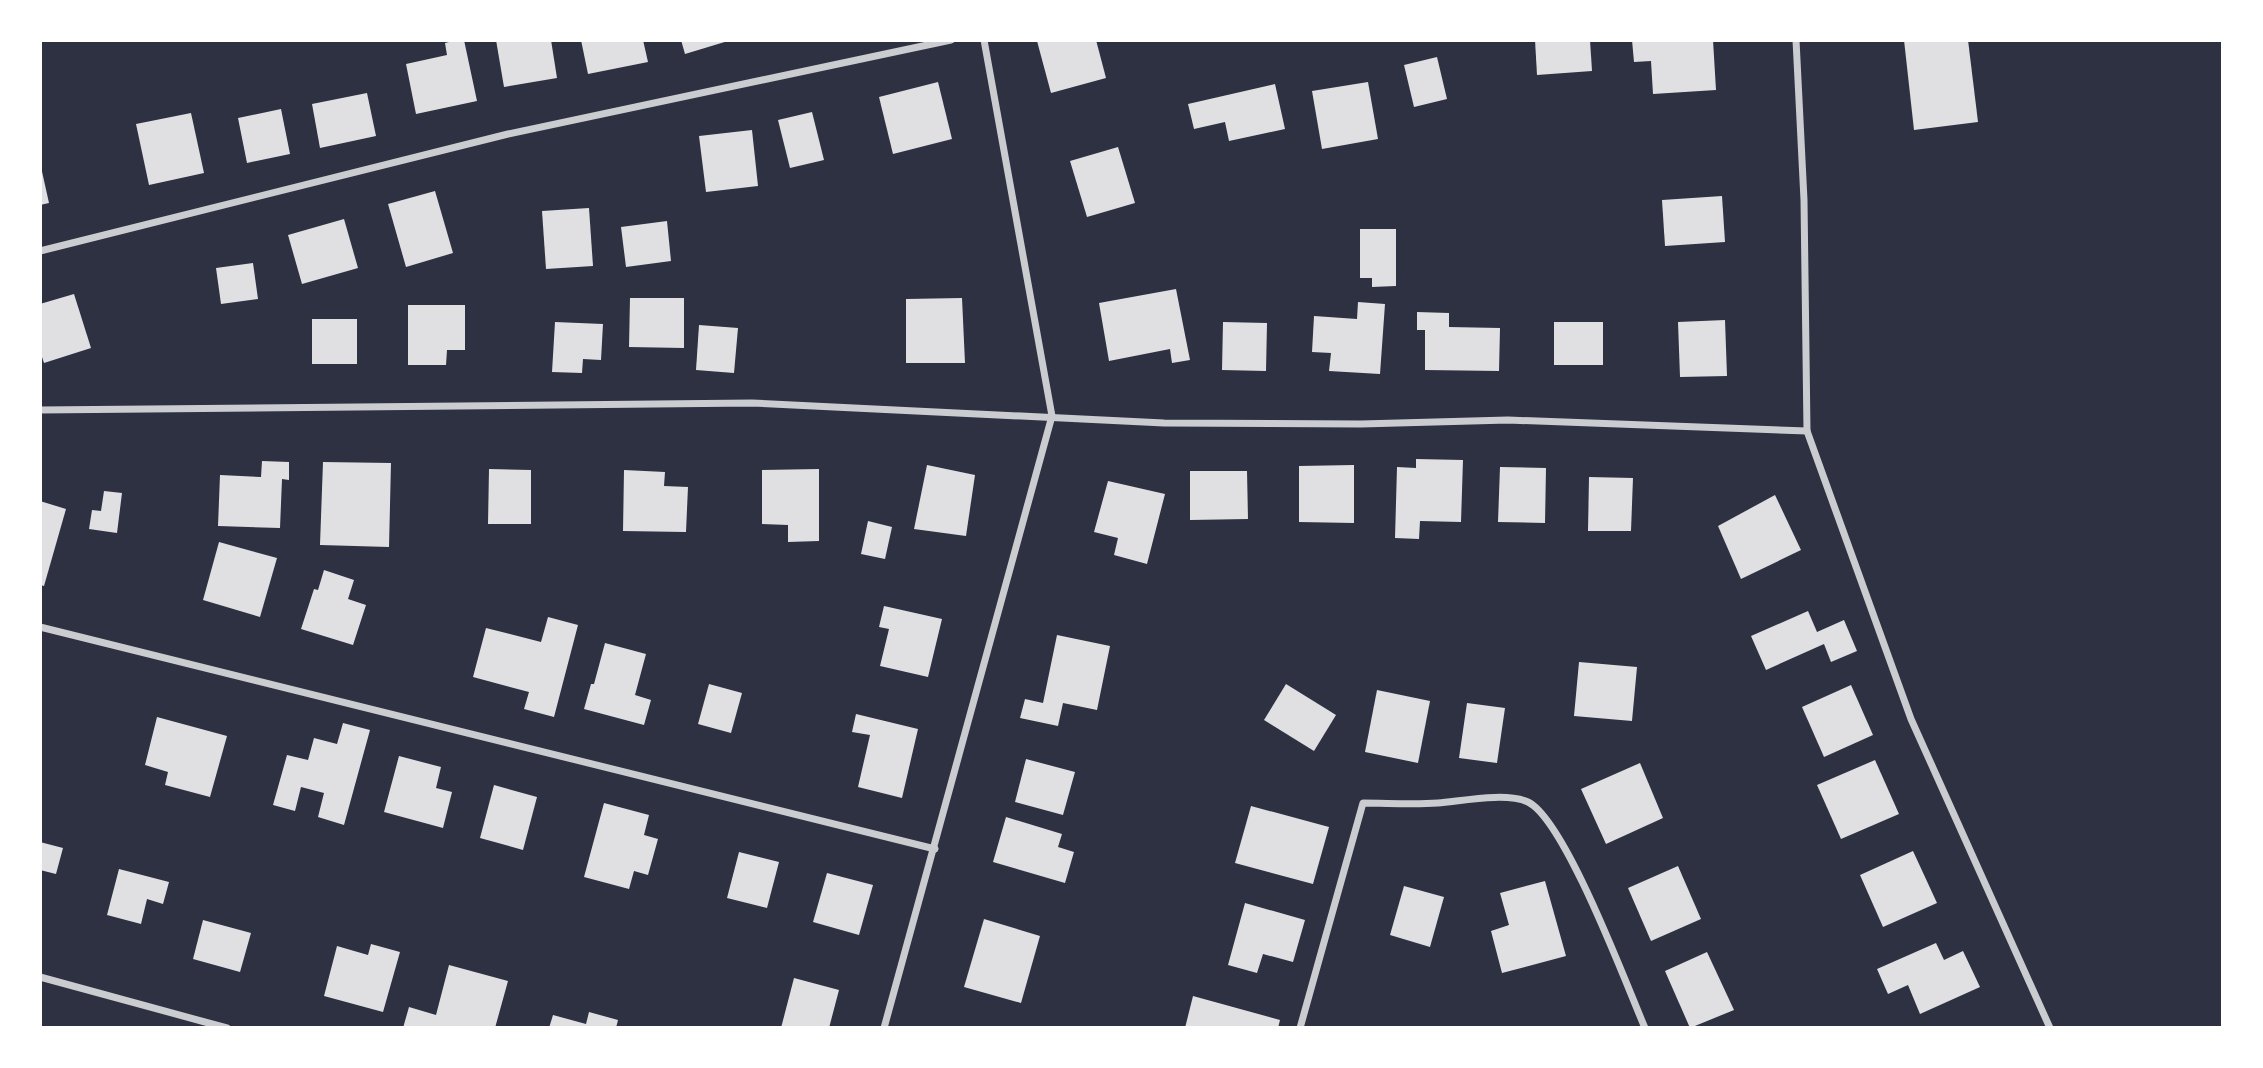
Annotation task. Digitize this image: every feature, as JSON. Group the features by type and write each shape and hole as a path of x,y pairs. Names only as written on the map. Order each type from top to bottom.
{"street":[{"path":"40,251 509,134 951,40"},
{"path":"884,1028 1052,416 984,40"},
{"path":"1796,40 1804,200 1807,431 1911,719 2050,1028"},
{"path":"40,410 752,403 1164,423 1508,420 1807,431"},
{"path":"40,626 935,849"},
{"path":"1300,1028 1363,803 1437,803 1492,797 1527,802 1546,816 1574,864 1645,1028"},
{"path":"40,977 227,1028"}],"building":[{"path":"464,40 477,101 416,114 406,64 447,55 445,43"},
{"path":"496,40 551,40 557,78 504,87"},
{"path":"581,40 643,40 648,62 588,74"},
{"path":"681,40 728,40 728,41 685,54"},
{"path":"1096,40 1106,78 1051,93 1037,41"},
{"path":"1535,40 1590,40 1592,71 1537,75"},
{"path":"1632,40 1713,40 1716,90 1653,94 1651,61 1634,62"},
{"path":"1904,40 1968,40 1978,122 1914,130"},
{"path":"1437,57 1447,99 1414,107 1404,65"},
{"path":"938,82 952,139 893,154 879,97"},
{"path":"1368,82 1378,139 1322,149 1312,91"},
{"path":"1275,84 1285,129 1229,141 1225,122 1194,129 1188,104"},
{"path":"367,93 376,136 320,148 312,104"},
{"path":"281,109 290,154 247,163 238,118"},
{"path":"812,112 824,160 790,168 778,120"},
{"path":"191,113 204,173 149,185 136,124"},
{"path":"752,130 758,186 706,192 699,136"},
{"path":"1118,147 1135,203 1087,217 1070,161"},
{"path":"40,168 49,203 40,205"},
{"path":"435,191 453,253 406,267 388,204"},
{"path":"1722,196 1725,242 1665,246 1662,200"},
{"path":"589,208 593,266 546,269 542,211"},
{"path":"344,219 358,268 302,284 288,235"},
{"path":"667,221 671,261 626,267 621,227"},
{"path":"1360,229 1396,229 1396,286 1372,287 1372,278 1360,278"},
{"path":"253,263 258,299 221,304 216,268"},
{"path":"1176,289 1190,360 1172,363 1170,349 1109,361 1099,303"},
{"path":"74,294 91,348 44,363 40,351 40,304"},
{"path":"630,298 684,298 684,348 629,347"},
{"path":"962,298 965,363 906,363 906,299"},
{"path":"1358,302 1385,304 1380,374 1329,371 1331,353 1312,352 1314,316 1357,319"},
{"path":"408,305 465,305 465,350 447,350 446,365 408,365"},
{"path":"1417,312 1449,313 1449,327 1500,328 1499,371 1425,370 1425,330 1417,330"},
{"path":"312,319 357,319 357,364 312,364"},
{"path":"1725,320 1727,376 1680,377 1678,322"},
{"path":"555,322 603,324 601,360 583,359 582,373 552,372"},
{"path":"1223,322 1267,323 1266,371 1222,370"},
{"path":"1554,322 1603,322 1603,365 1554,365"},
{"path":"699,325 738,328 734,373 696,370"},
{"path":"1416,459 1463,460 1461,522 1420,521 1419,539 1395,538 1397,467 1416,468"},
{"path":"262,461 289,462 289,480 282,479 280,528 218,526 220,475 261,477"},
{"path":"323,462 391,463 389,547 320,545"},
{"path":"927,465 975,475 966,536 914,529"},
{"path":"1354,465 1354,523 1299,522 1299,466"},
{"path":"1500,467 1546,468 1545,523 1498,522"},
{"path":"489,469 531,470 531,524 488,524"},
{"path":"819,469 819,541 788,542 788,525 762,524 762,470"},
{"path":"624,470 665,472 664,486 688,487 686,532 623,531"},
{"path":"1190,471 1247,471 1248,519 1190,520"},
{"path":"1589,477 1633,478 1631,531 1588,531"},
{"path":"1108,481 1165,494 1147,564 1114,555 1118,538 1094,532"},
{"path":"104,491 122,493 117,533 89,529 92,510 101,511"},
{"path":"1775,495 1801,550 1741,579 1718,526"},
{"path":"40,501 66,509 44,586 40,585"},
{"path":"868,521 892,527 885,559 861,554"},
{"path":"219,542 277,558 260,617 203,600"},
{"path":"324,570 354,580 348,599 366,605 353,645 301,629 314,589 318,590"},
{"path":"884,606 942,619 928,677 880,666 889,629 879,627"},
{"path":"1808,611 1817,632 1844,620 1857,651 1831,662 1824,644 1766,670 1751,636"},
{"path":"548,617 578,625 554,717 524,709 529,692 473,677 486,628 541,642"},
{"path":"1057,635 1110,646 1097,710 1063,703 1058,726 1020,718 1025,699 1043,703"},
{"path":"605,643 646,654 635,695 651,700 644,725 584,709"},
{"path":"1579,662 1637,667 1632,721 1574,716"},
{"path":"709,684 742,693 731,733 698,724"},
{"path":"1286,684 1336,715 1314,751 1264,720"},
{"path":"1851,685 1873,735 1824,757 1802,707"},
{"path":"1377,690 1430,701 1418,763 1365,752"},
{"path":"1467,703 1505,708 1497,763 1459,758"},
{"path":"856,714 918,729 902,798 858,787 870,735 852,732"},
{"path":"157,717 227,736 210,797 165,785 168,772 145,765"},
{"path":"343,723 370,730 344,825 318,817 324,793 301,787 295,811 273,805 287,755 308,760 314,738 337,744"},
{"path":"399,756 441,767 436,788 452,792 443,828 384,812"},
{"path":"1026,759 1075,772 1063,815 1015,802"},
{"path":"1875,760 1899,814 1841,839 1817,785"},
{"path":"1640,763 1663,818 1606,844 1581,789"},
{"path":"494,785 537,797 523,850 480,838"},
{"path":"604,803 649,815 644,835 658,839 648,875 634,871 629,889 584,877"},
{"path":"1251,806 1329,827 1313,884 1235,863"},
{"path":"1006,817 1062,834 1058,847 1074,852 1065,883 993,862"},
{"path":"40,842 63,848 56,874 40,870"},
{"path":"1913,851 1937,903 1883,927 1860,875"},
{"path":"739,852 779,862 767,908 727,898"},
{"path":"1678,866 1701,919 1651,941 1628,888"},
{"path":"119,869 169,882 163,904 147,899 141,924 107,915"},
{"path":"827,873 873,885 859,935 813,922"},
{"path":"1545,881 1566,956 1502,973 1491,931 1509,925 1500,893"},
{"path":"1404,886 1444,897 1430,947 1390,935"},
{"path":"1245,903 1305,920 1293,962 1263,954 1257,973 1228,965"},
{"path":"984,919 1040,936 1021,1003 964,987"},
{"path":"203,920 251,933 240,972 193,959"},
{"path":"1936,943 1944,960 1963,951 1980,987 1920,1014 1908,985 1888,994 1877,969"},
{"path":"371,944 400,952 383,1012 324,996 337,946 368,955"},
{"path":"1707,952 1734,1010 1690,1028 1665,971"},
{"path":"449,965 508,981 495,1028 403,1028 409,1007 436,1015"},
{"path":"794,978 839,990 829,1028 781,1028"},
{"path":"1193,996 1280,1020 1278,1028 1185,1028"},
{"path":"589,1012 618,1020 616,1028 549,1028 553,1015 586,1024"}]}
